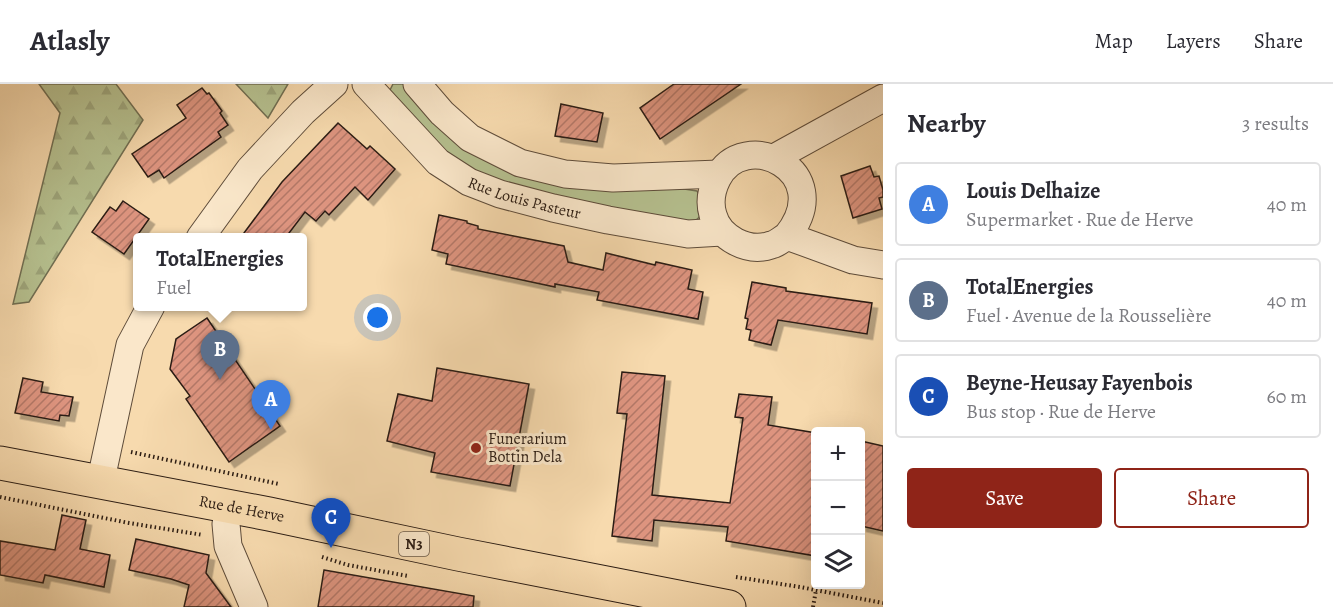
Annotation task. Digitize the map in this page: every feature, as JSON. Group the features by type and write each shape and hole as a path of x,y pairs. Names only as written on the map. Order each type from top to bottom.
{"main road":[{"name":"Rue de Herve","path":"0,463 99,483 228,522 728,591"}],"street":[{"path":"204,233 250,169 303,112 334,84"},
{"name":"Rue Louis Pasteur","path":"366,84 438,162 469,182 500,194 608,220 688,234 722,232"},
{"name":"Rue Louis Pasteur","path":"417,84 442,113 470,138 520,163 566,174 613,178 719,174"},
{"path":"774,158 883,98"},
{"path":"759,155 774,158 794,174 800,185 803,201 797,224 787,236 771,245 755,248 735,242 722,232 713,218 710,202 712,189 719,174 728,165 743,157 759,155"},
{"path":"787,236 853,260 883,265"},
{"path":"99,483 129,345 148,311"},
{"path":"228,522 236,568 254,607"}],"path":[{"path":"107,447 282,486"},
{"path":"0,496 189,534 228,522"},
{"path":"314,555 348,565 416,577"},
{"path":"813,607 816,590"},
{"path":"728,591 816,590 883,603"}],"green space":[{"path":"39,84 116,84 143,120 29,302 13,304 60,113"},
{"path":"236,84 288,84 268,118"},
{"path":"393,84 406,84 483,157 697,191 703,210 699,218 690,225 546,199 463,167 427,136 392,95 390,90"}],"building":[{"path":"674,84 741,84 660,139 640,108"},
{"path":"202,88 207,94 209,93 222,111 220,113 228,125 218,132 221,137 164,178 159,170 148,177 132,154 186,118 177,105"},
{"path":"561,104 603,113 597,142 555,136"},
{"path":"338,123 367,149 370,146 395,169 368,200 355,187 329,215 325,211 316,221 305,212 289,233 244,233 282,182"},
{"path":"870,166 874,177 879,176 883,190 883,197 879,198 882,209 853,218 841,176"},
{"path":"123,201 149,219 139,233 133,233 133,241 124,254 92,232 110,207 116,211"},
{"path":"439,215 467,221 467,223 478,226 478,229 564,246 568,262 603,270 606,253 655,265 656,262 692,270 688,289 703,292 698,319 597,300 599,292 555,284 555,287 446,264 448,254 432,250"},
{"path":"752,282 786,288 786,291 872,303 867,334 778,320 771,345 749,340 751,330 746,329 748,319 745,318"},
{"path":"207,318 280,426 229,462 186,399 190,396 170,369 176,339"},
{"path":"437,368 529,384 510,486 431,472 435,453 387,441 398,394 432,401"},
{"path":"622,372 665,376 652,495 730,503 743,418 735,417 739,394 772,397 768,425 811,432 811,555 726,541 728,527 654,520 652,541 612,536 627,414 617,413"},
{"path":"23,378 43,382 41,392 73,397 69,416 60,415 59,421 15,413"},
{"path":"865,442 883,446 883,531 865,527"},
{"path":"62,515 86,520 80,549 110,555 104,587 45,575 43,583 0,575 0,541 55,550"},
{"path":"136,539 209,555 206,573 231,607 184,607 189,585 129,570"},
{"path":"324,570 474,596 473,607 318,607"}],"place":[{"name":"TotalEnergies","path":"220,380"},
{"name":"Louis Delhaize","path":"271,430"},
{"name":"Funerarium Bottin Dela","path":"476,448"},
{"name":"Beyne-Heusay Fayenbois","path":"331,548"}]}
